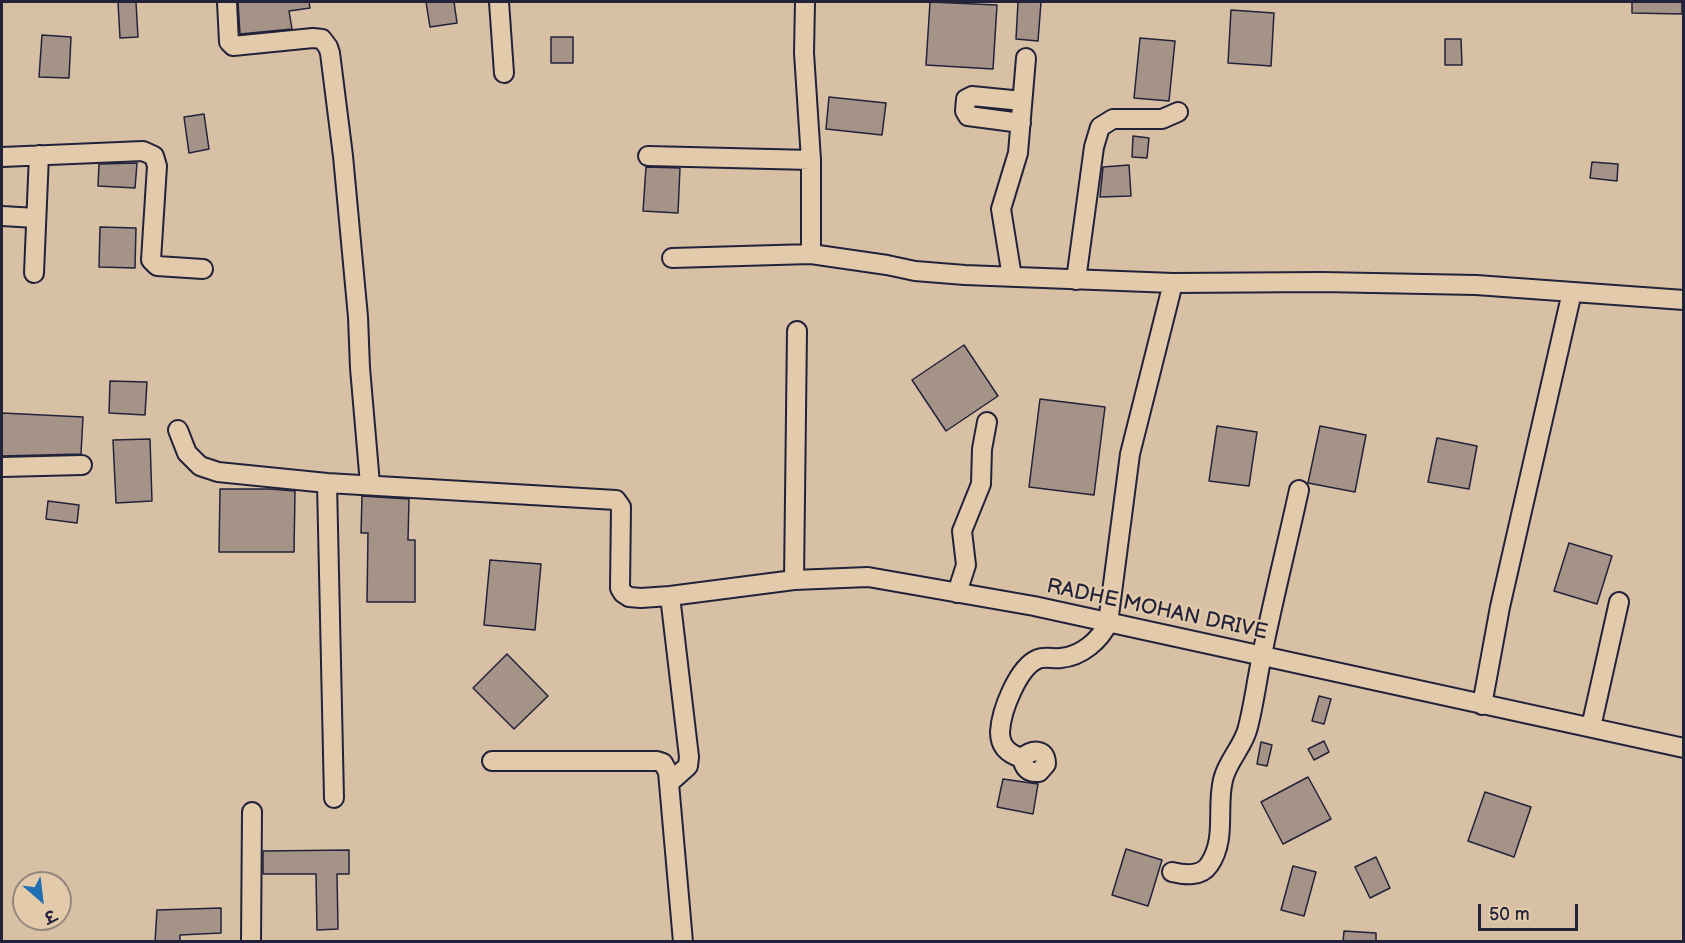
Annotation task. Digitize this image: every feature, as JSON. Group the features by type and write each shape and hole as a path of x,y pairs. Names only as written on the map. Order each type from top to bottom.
{"street":[{"path":"178,430 184,450 200,466 210,470 327,483 370,484 353,248 338,110 328,47 321,39 313,38 233,46 229,42 226,2"},
{"path":"499,2 504,73"},
{"path":"805,2 804,53 811,160 811,254"},
{"path":"1012,277 1001,210 1018,153 1026,58"},
{"path":"1021,123 968,116 965,111 966,99 972,96 1022,101"},
{"path":"1076,280 1094,147 1100,127 1113,119 1162,119 1178,112"},
{"path":"2,157 143,151 150,153 154,156 157,166 151,260 157,266 203,269"},
{"path":"34,273 39,155"},
{"path":"648,156 811,160"},
{"path":"2,216 36,218"},
{"path":"672,258 811,254 915,271 1012,277 1173,284 1322,282 1476,285 1683,300"},
{"path":"1022,758 1007,751 1001,740 1000,730 1009,697 1026,669 1037,660 1066,657 1090,645 1102,635 1108,623 1130,454 1173,284"},
{"path":"1482,705 1500,607 1572,292"},
{"path":"795,580 797,331"},
{"path":"957,593 966,566 962,531 981,484 982,449 987,422"},
{"path":"2,467 82,465"},
{"path":"327,483 334,798"},
{"name":"RADHE MOHAN DRIVE","path":"370,484 616,500 621,507 621,588 623,593 629,597 670,596 795,580 868,577 1034,606 1683,748"},
{"path":"1172,872 1193,875 1203,872 1212,860 1221,831 1223,779 1248,729 1299,490"},
{"path":"669,783 687,766 689,757 670,596"},
{"path":"1591,727 1619,602"},
{"path":"492,761 657,761 663,763 667,768 669,783 683,942"},
{"path":"251,942 252,812"}],"building":[{"path":"118,2 136,2 138,37 120,38"},
{"path":"238,2 309,2 310,8 289,11 292,29 240,34"},
{"path":"426,2 454,2 457,23 430,27"},
{"path":"930,2 997,5 993,69 926,65"},
{"path":"1018,2 1041,2 1038,41 1016,39"},
{"path":"1632,2 1682,2 1682,14 1632,13"},
{"path":"1231,10 1274,13 1271,66 1228,63"},
{"path":"42,35 71,37 69,78 39,77"},
{"path":"551,37 573,37 573,63 551,63"},
{"path":"1140,38 1175,41 1169,101 1134,98"},
{"path":"1445,39 1461,39 1462,65 1445,65"},
{"path":"829,97 886,103 882,135 826,129"},
{"path":"204,114 209,149 189,153 184,117"},
{"path":"1133,136 1149,138 1147,158 1132,157"},
{"path":"1592,162 1618,164 1617,181 1590,178"},
{"path":"137,163 135,188 98,186 99,164"},
{"path":"1129,165 1131,196 1100,197 1103,167"},
{"path":"646,167 680,168 678,213 643,211"},
{"path":"100,227 136,228 135,268 99,267"},
{"path":"964,345 998,396 946,431 912,380"},
{"path":"110,381 147,382 145,415 109,413"},
{"path":"1040,399 1105,407 1094,495 1029,487"},
{"path":"2,413 83,417 81,454 2,456"},
{"path":"1217,426 1257,432 1249,486 1209,481"},
{"path":"1320,426 1366,435 1355,492 1308,483"},
{"path":"1437,438 1477,446 1469,489 1428,482"},
{"path":"150,439 152,501 116,503 113,440"},
{"path":"220,489 295,491 294,552 219,552"},
{"path":"362,496 409,499 408,540 415,540 415,602 367,602 368,533 361,533"},
{"path":"48,501 79,505 77,523 46,519"},
{"path":"1569,543 1612,556 1597,604 1554,591"},
{"path":"490,560 541,564 535,630 484,625"},
{"path":"507,654 548,696 514,729 473,688"},
{"path":"1319,696 1331,699 1324,724 1312,721"},
{"path":"1324,741 1329,752 1314,760 1308,749"},
{"path":"1261,742 1272,745 1267,766 1257,764"},
{"path":"1308,777 1331,819 1283,844 1261,802"},
{"path":"1003,779 1038,784 1033,814 997,807"},
{"path":"1485,792 1531,807 1514,857 1468,841"},
{"path":"1126,849 1162,860 1148,906 1112,895"},
{"path":"349,850 349,874 337,874 338,929 317,930 316,874 263,874 263,851"},
{"path":"1376,857 1390,888 1370,898 1355,867"},
{"path":"1293,866 1316,872 1304,916 1281,910"},
{"path":"221,908 221,933 180,935 180,942 155,942 157,910"},
{"path":"1344,931 1376,933 1376,942 1343,942"}]}
